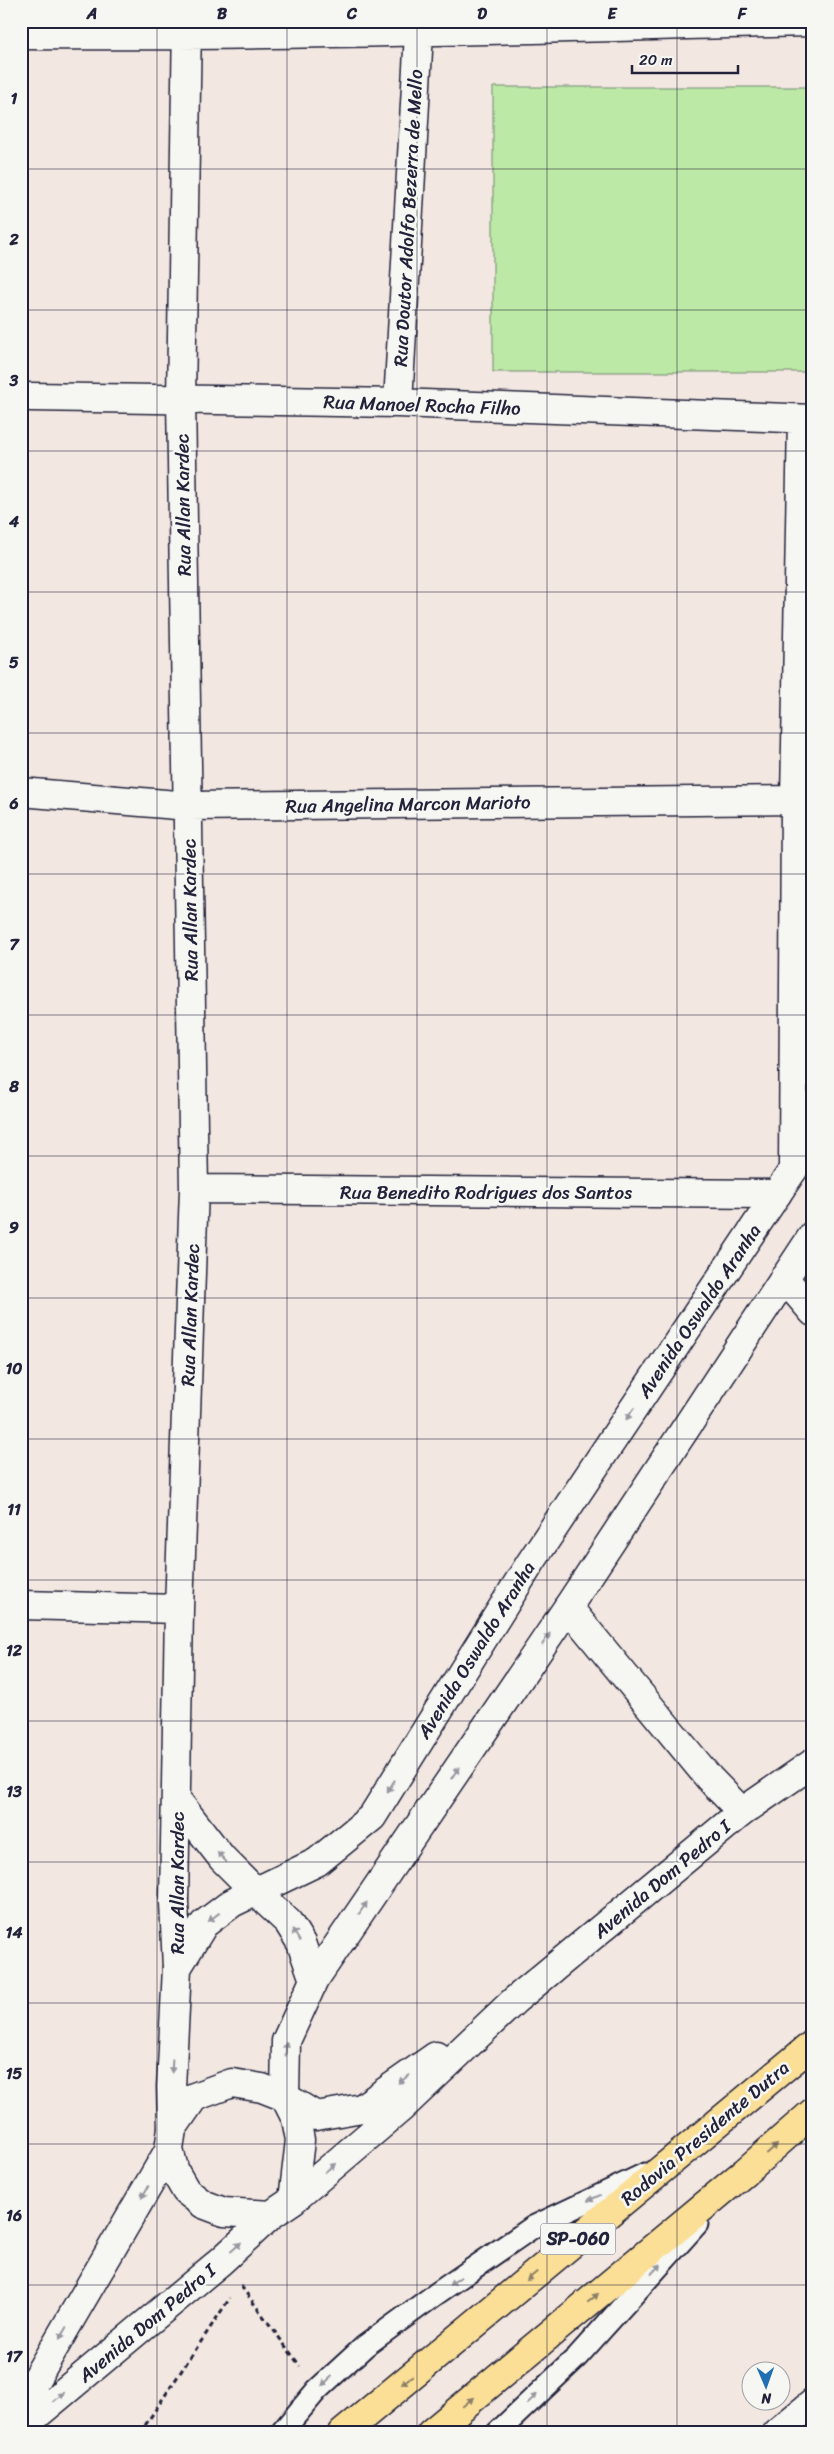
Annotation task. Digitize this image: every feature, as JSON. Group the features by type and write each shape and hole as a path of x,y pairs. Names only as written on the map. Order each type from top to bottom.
{"highway":[{"name":"Rodovia Presidente Dutra","path":"343,2433 813,2044"},
{"name":"SP-060","path":"431,2433 745,2172 813,2112"}],"street":[{"path":"21,35 187,29 419,33 804,22"},
{"name":"Rua Allan Kardec","path":"177,1968 174,1902 179,1609 194,1189 181,400 187,29"},
{"name":"Rua Doutor Adolfo Bezerra de Mello","path":"398,402 419,33"},
{"name":"Rua Manoel Rocha Filho","path":"31,396 181,400 398,402 807,419"},
{"path":"793,1170 795,800 807,419"},
{"name":"Rua Angelina Marcon Marioto","path":"21,792 189,806 795,800"},
{"name":"Avenida Oswaldo Aranha","path":"171,2140 170,2087 177,1968 204,1924 232,1903 317,1862 372,1817 531,1562 813,1140"},
{"name":"Rua Benedito Rodrigues dos Santos","path":"194,1189 777,1194"},
{"path":"285,2098 262,2088 232,2083 194,2097 171,2140 174,2172 186,2191 203,2204 224,2212 271,2215 293,2200 300,2140 296,2119 285,2098 286,2041 314,1980 568,1607 813,1235"},
{"path":"784,1278 813,1312"},
{"path":"21,1605 179,1609"},
{"path":"568,1607 709,1778 742,1812"},
{"name":"Avenida Dom Pedro I","path":"293,2200 401,2108 515,2000 742,1812 813,1763"},
{"name":"Rua Allan Kardec","path":"176,1799 222,1858 288,1922 301,1943 314,1980"},
{"name":"Avenida Dom Pedro I","path":"285,2098 316,2116 362,2108 515,2000"},
{"name":"Avenida Dom Pedro I","path":"21,2396 34,2382 171,2140"},
{"name":"Avenida Dom Pedro I","path":"21,2428 221,2261 271,2215"},
{"path":"776,2433 813,2403"}],"lane":[{"path":"281,2433 317,2390 364,2346 533,2226 670,2162"},
{"path":"496,2433 576,2357 745,2172"}],"path":[{"path":"235,2289 239,2283 317,2390"},
{"path":"140,2433 232,2295"}],"green space":[{"path":"493,87 813,87 813,372 493,372"}]}
